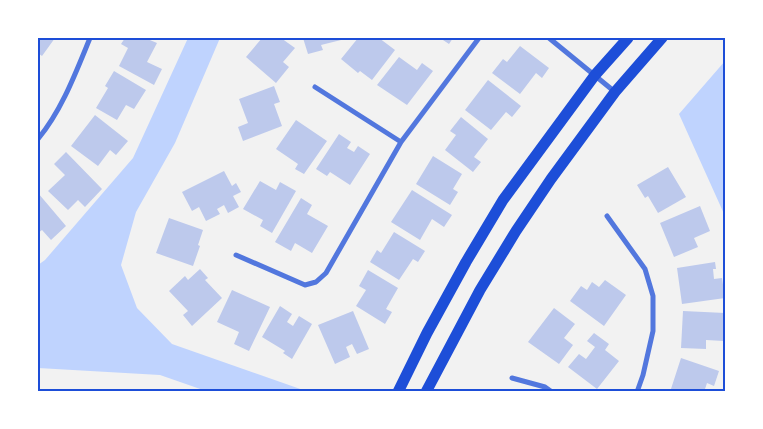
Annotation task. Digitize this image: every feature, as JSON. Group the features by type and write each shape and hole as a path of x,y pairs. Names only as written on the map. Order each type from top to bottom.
{"main road":[{"path":"398,392 427,333 466,262 504,200 595,75 628,38"},
{"path":"426,392 480,290 516,231 551,179 616,92 662,38"}],"street":[{"path":"38,138 46,129 74,79 90,38"},
{"path":"236,255 305,285 316,282 326,273 401,142 479,38"},
{"path":"549,38 616,92"},
{"path":"315,87 401,142"},
{"path":"607,216 645,269 653,296 653,331 637,392"},
{"path":"512,378 545,387 552,392"}],"water":[{"path":"188,38 220,38 175,143 136,212 121,265 137,308 172,344 306,391 206,391 160,375 38,368 38,265 45,260 133,158"},
{"path":"725,61 725,216 679,114"}],"building":[{"path":"38,38 55,38 42,56 38,53"},
{"path":"125,38 145,38 157,43 147,62 162,69 154,85 119,66 128,48 121,44"},
{"path":"262,38 281,38 295,48 283,62 289,67 276,83 246,57"},
{"path":"303,38 345,39 321,45 323,50 308,54"},
{"path":"358,38 379,38 395,50 372,80 360,71 358,73 341,59"},
{"path":"440,38 453,38 449,44"},
{"path":"520,46 549,68 542,78 536,73 520,94 492,73 503,59 507,62"},
{"path":"399,57 417,70 422,63 433,71 407,105 377,85"},
{"path":"114,71 146,90 134,109 126,105 117,120 96,108 108,88 105,86"},
{"path":"488,80 521,106 512,117 506,112 491,130 465,110"},
{"path":"274,86 280,102 274,104 282,126 243,141 238,127 248,123 239,99"},
{"path":"95,115 128,141 116,155 110,150 98,166 71,146"},
{"path":"461,117 488,139 474,157 481,162 473,172 445,150 456,135 450,131"},
{"path":"296,120 327,141 304,174 295,169 298,164 276,149"},
{"path":"339,134 351,142 347,148 354,152 358,146 370,154 350,185 330,172 327,176 316,169"},
{"path":"66,152 102,189 85,207 78,200 68,210 48,191 65,175 54,164"},
{"path":"433,156 462,174 453,189 458,192 450,205 416,184"},
{"path":"668,167 686,197 658,213 648,196 645,198 637,185"},
{"path":"224,171 232,186 236,183 241,192 233,196 239,207 228,213 224,205 217,209 220,214 206,221 199,207 192,211 182,192"},
{"path":"260,181 276,190 280,182 296,191 272,233 260,226 263,220 243,209"},
{"path":"412,190 452,215 444,227 432,219 420,240 391,222"},
{"path":"38,193 66,226 51,240 42,230 38,233"},
{"path":"301,198 312,205 307,214 328,226 312,253 295,243 291,251 275,242"},
{"path":"700,206 710,231 694,238 698,247 674,257 660,223"},
{"path":"169,218 203,230 193,266 156,253"},
{"path":"394,232 425,251 418,262 413,259 399,280 370,262 377,250 381,253"},
{"path":"715,262 716,269 713,269 714,279 722,278 725,298 682,304 677,268"},
{"path":"200,269 208,278 205,280 222,298 192,326 183,315 188,311 169,291 185,276 188,280"},
{"path":"368,270 398,288 386,309 392,312 385,324 356,306 366,290 359,286"},
{"path":"605,280 626,295 604,326 570,301 581,286 587,290 592,282 599,287"},
{"path":"232,290 270,307 249,351 234,344 239,332 217,322"},
{"path":"280,306 292,314 287,322 293,326 299,316 312,324 292,359 283,353 285,351 262,337"},
{"path":"554,308 575,324 564,338 573,345 559,364 528,342"},
{"path":"353,311 369,349 357,354 352,344 346,347 350,357 335,364 318,325"},
{"path":"683,311 725,313 724,341 706,340 706,349 681,348"},
{"path":"594,333 609,344 605,350 619,361 597,389 568,367 579,354 586,359 595,347 587,341"},
{"path":"681,358 719,371 714,386 707,383 704,392 670,392"}]}
